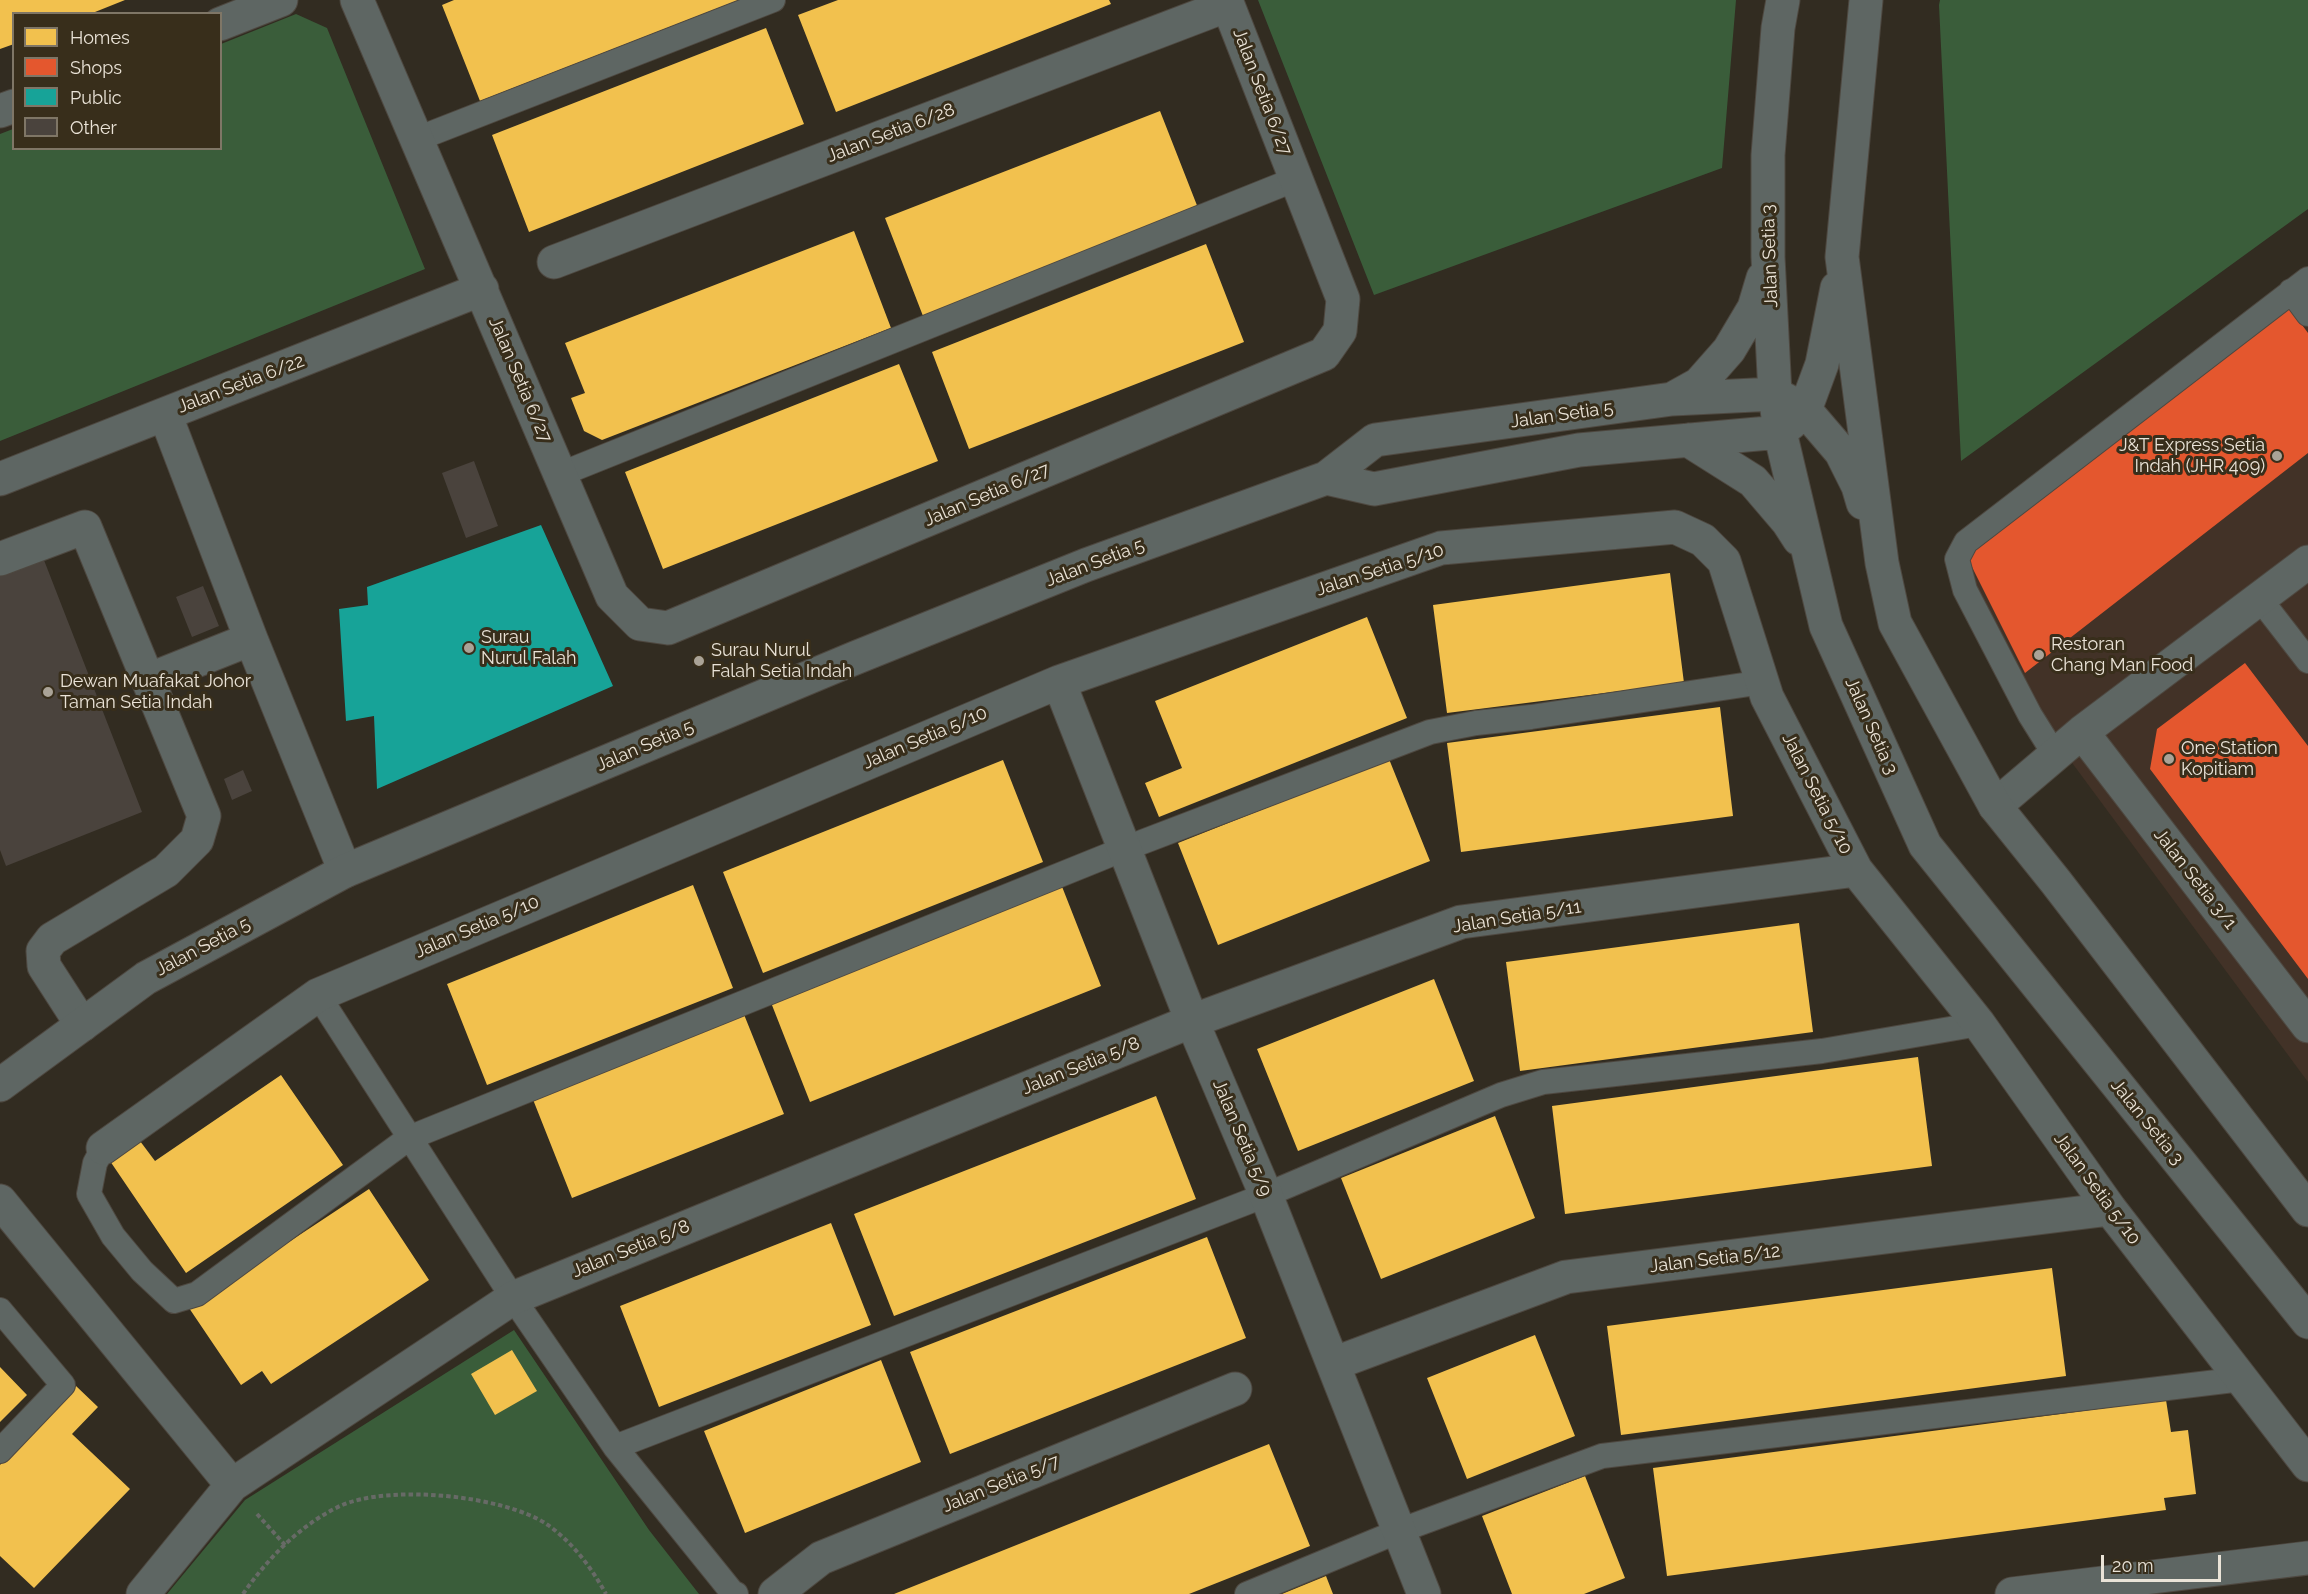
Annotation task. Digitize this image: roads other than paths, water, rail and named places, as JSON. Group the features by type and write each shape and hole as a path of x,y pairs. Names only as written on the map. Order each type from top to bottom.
{"street":[{"path":"222,23 281,0"},
{"name":"Jalan Setia 6/27","path":"357,0 612,596 640,624 668,628 1324,354 1340,331 1343,299 1227,3"},
{"name":"Jalan Setia 3","path":"1783,0 1778,28 1768,155 1768,258 1775,394 1780,432 1826,626 1925,845 2308,1322"},
{"path":"1780,432 1805,410 1822,364 1842,257 1866,0"},
{"name":"Jalan Setia 6/28","path":"554,262 1227,3"},
{"path":"1842,257 1882,563 1895,623 1995,806 2308,1210"},
{"path":"1672,399 1699,384 1729,350 1754,308 1768,258"},
{"name":"Jalan Setia 6/22","path":"0,479 482,289"},
{"path":"1775,394 1805,410 1841,452 1858,486 1882,563"},
{"name":"Jalan Setia 5","path":"0,1085 146,978 345,871 844,662 1064,574 1326,478 1375,440 1672,399 1775,394"},
{"path":"165,414 251,639 345,871"},
{"name":"Jalan Setia 5","path":"1326,478 1374,489 1579,450 1780,432"},
{"path":"1688,440 1753,481 1788,522 1807,553"},
{"path":"0,559 85,527 204,816 197,840 166,871 52,939 43,951 44,966 82,1025"},
{"name":"Jalan Setia 5/10","path":"103,1148 318,995 1059,682 1442,548 1675,527 1703,540 1724,561 1767,697 1856,870 1979,1024 2110,1209 2308,1465"},
{"path":"1995,806 2082,732 2308,562"},
{"path":"148,680 251,639"},
{"name":"Jalan Setia 5/9","path":"1059,682 1192,1021 1266,1195 1424,1594"},
{"name":"Jalan Setia 3/1","path":"2082,732 2308,1026"},
{"name":"Jalan Setia 5/11","path":"1192,1021 1461,922 1856,870"},
{"name":"Jalan Setia 5/8","path":"143,1594 232,1485 513,1298 1192,1021"},
{"path":"0,1201 232,1485"},
{"name":"Jalan Setia 5/12","path":"1333,1364 1566,1278 2110,1209"},
{"name":"Jalan Setia 5/7","path":"775,1594 821,1558 1234,1389"},
{"path":"2029,1593 2308,1558"}],"lane":[{"path":"417,139 773,0"},
{"path":"561,474 1296,179"},
{"path":"2055,755 2030,715 1965,590 1957,559 1966,542 2299,285 2308,314"},
{"path":"2260,599 2308,661"},
{"path":"103,1148 95,1163 89,1194 113,1236 142,1271 174,1301 196,1294 409,1138 1124,849 1430,732 1476,723 1532,717 1762,682"},
{"path":"318,995 513,1298 615,1447 732,1592 736,1594"},
{"path":"615,1447 1266,1195 1501,1095 1543,1082 1821,1051 1979,1024"},
{"path":"0,1310 63,1385 0,1450"},
{"path":"1247,1594 1399,1530 1602,1456 2242,1379"}],"place":[{"name":"J&T Express Setia Indah (JHR 409)","path":"2277,456"},
{"name":"Surau Nurul Falah","path":"469,648"},
{"name":"Restoran Chang Man Food","path":"2039,655"},
{"name":"Surau Nurul Falah Setia Indah","path":"699,661"},
{"name":"Dewan Muafakat Johor Taman Setia Indah","path":"48,692"},
{"name":"One Station Kopitiam","path":"2169,759"}]}
